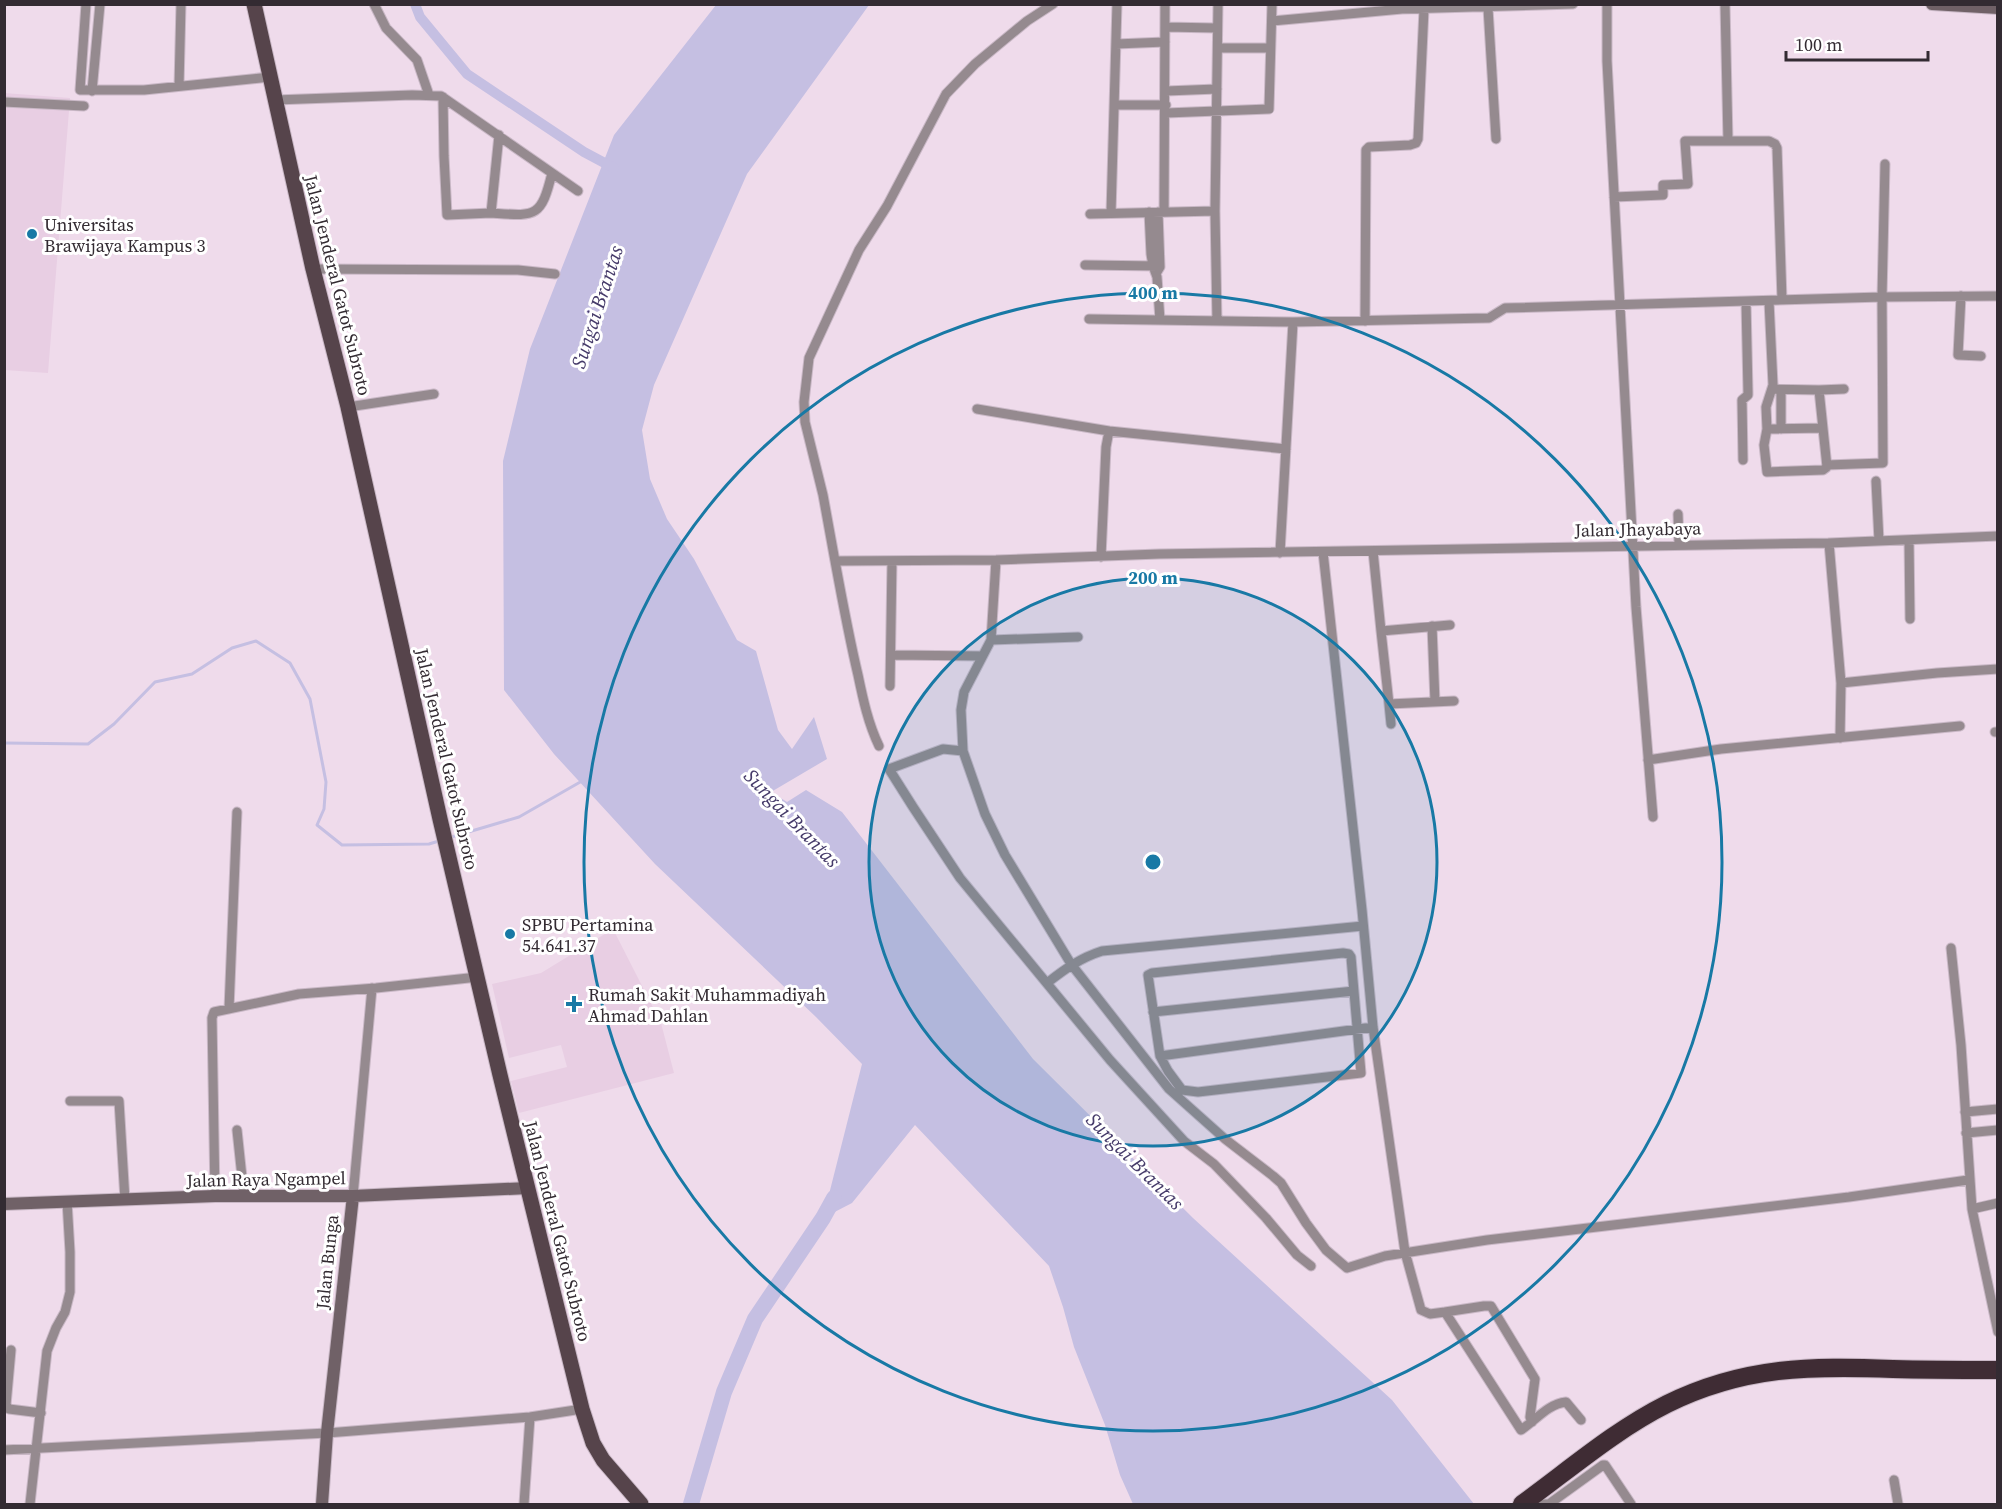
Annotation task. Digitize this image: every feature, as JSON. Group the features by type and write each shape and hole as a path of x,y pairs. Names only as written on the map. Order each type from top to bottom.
{"highway":[{"path":"1522,1504 1541,1497 1621,1431 1645,1416 1667,1404 1728,1380 1772,1371 1844,1366 1998,1370"}],"main road":[{"name":"Jalan Jenderal Gatot Subroto","path":"254,4 313,269 348,407 440,819 582,1409 593,1443 603,1460 641,1504"}],"street":[{"path":"86,4 80,90 144,90 270,77"},
{"path":"92,91 100,4"},
{"path":"179,86 181,4"},
{"path":"374,4 386,28 417,60 429,95"},
{"path":"879,746 865,709 847,630 823,495 805,422 804,402 809,358 859,250 887,206 946,94 975,64 1027,21 1053,4"},
{"path":"1111,213 1117,4"},
{"path":"1160,318 1157,212 1166,109 1165,4"},
{"path":"1217,321 1215,210 1218,4"},
{"path":"1115,105 1216,111 1269,109 1272,4"},
{"path":"1272,21 1401,7 1488,8 1573,4"},
{"path":"1606,4 1606,61 1632,546 1653,817"},
{"path":"1725,4 1728,141"},
{"path":"1932,4 1998,8"},
{"path":"1488,8 1496,139"},
{"path":"1365,321 1366,150 1369,147 1410,145 1416,143 1418,139 1424,9"},
{"path":"1165,27 1217,28"},
{"path":"1116,44 1165,42"},
{"path":"1218,48 1270,48"},
{"path":"1166,91 1217,88"},
{"path":"275,100 441,96 578,191"},
{"path":"443,97 446,213 450,215 535,212 546,195 552,173"},
{"path":"4,102 84,106"},
{"path":"491,213 499,135"},
{"path":"1614,197 1663,195 1663,185 1688,184 1685,141 1769,141 1774,144 1778,148 1782,300"},
{"path":"1827,465 1883,463 1882,297 1886,164"},
{"path":"1090,214 1215,210"},
{"path":"1085,265 1157,268"},
{"path":"313,269 518,270 555,274"},
{"path":"1961,296 1958,355 1981,356"},
{"path":"1089,317 1217,321 1365,321 1489,318 1505,308 1882,297 1998,296"},
{"path":"1769,301 1781,429"},
{"path":"1743,460 1742,400 1748,392 1746,302"},
{"path":"1280,553 1293,322"},
{"path":"1776,389 1844,389"},
{"path":"1776,389 1766,407 1767,429 1764,445 1767,472 1826,469 1819,390"},
{"path":"348,407 434,394"},
{"path":"977,409 1109,431 1286,449"},
{"path":"1767,429 1823,428"},
{"path":"1101,557 1106,447 1109,431"},
{"path":"1876,480 1879,541"},
{"path":"1678,514 1679,544"},
{"name":"Jalan Jhayabaya","path":"835,561 996,560 1159,554 1829,543 1998,536"},
{"path":"1909,540 1910,619"},
{"path":"1829,543 1841,683 1840,738"},
{"path":"1373,551 1391,724"},
{"path":"1323,552 1373,1027 1405,1252 1421,1310 1430,1314 1491,1306 1535,1379 1530,1416 1532,1422"},
{"path":"996,560 991,640 963,698 961,710 963,751 985,814 1000,845 1071,964 1169,1089 1281,1183 1306,1223 1326,1250 1338,1261 1350,1268 1366,1261 1405,1252 1487,1240 1849,1197 1968,1180"},
{"path":"890,686 892,561"},
{"path":"1381,631 1450,625"},
{"path":"1432,626 1435,702"},
{"path":"991,640 1078,637"},
{"path":"891,655 982,656"},
{"path":"1841,683 1998,669"},
{"path":"1389,704 1454,701"},
{"path":"1648,760 1721,749 1960,726"},
{"path":"963,751 943,749 890,769 960,878 1110,1060 1184,1141 1214,1164 1266,1218 1297,1255 1311,1266"},
{"path":"229,1009 237,812"},
{"path":"1047,983 1071,964 1102,951 1363,926"},
{"path":"1951,948 1961,1045 1968,1180 1998,1332"},
{"path":"1347,953 1351,957 1354,991 1362,1071 1360,1075 1188,1091 1176,1083 1160,1056 1148,975 1347,953"},
{"path":"215,1196 212,1018 214,1012 299,994 478,977"},
{"name":"Jalan Bunga","path":"322,1504 327,1433 353,1196 372,988"},
{"path":"1153,1012 1354,991"},
{"path":"1160,1056 1373,1027"},
{"path":"70,1101 119,1101 125,1200"},
{"path":"1965,1112 1998,1109"},
{"path":"237,1130 244,1196"},
{"path":"1966,1133 1998,1130"},
{"name":"Jalan Raya Ngampel","path":"4,1204 215,1196 353,1196 528,1188"},
{"path":"30,1504 47,1351 65,1312 70,1292 67,1201"},
{"path":"1972,1209 1998,1203"},
{"path":"1445,1312 1521,1430 1548,1408 1563,1402 1566,1402 1581,1420"},
{"path":"11,1350 8,1408 40,1413"},
{"path":"4,1450 327,1433 531,1417 582,1409"},
{"path":"524,1504 531,1417"},
{"path":"1541,1497 1548,1504 1603,1465 1631,1504"},
{"path":"1894,1480 1898,1504"}],"shaded area":[{"name":"Universitas Brawijaya Kampus 3","path":"4,93 70,98 48,373 5,370"},
{"name":"Rumah Sakit Muhammadiyah Ahmad Dahlan","path":"613,929 661,1023 674,1073 519,1113 511,1081 567,1067 561,1045 509,1058 492,984 541,973"}],"water":[{"name":"Sungai Brantas","path":"716,5 869,5 747,174 654,385 642,430 650,479 667,519 694,559 737,640 756,651 778,730 792,749 814,717 827,759 771,792 787,802 806,790 842,812 1033,1059 1193,1218 1392,1400 1474,1504 1133,1504 1120,1475 1105,1425 1074,1347 1049,1266 915,1125 852,1203 823,1218 862,1064 816,1017 655,864 554,754 504,690 503,461 530,349 614,135"}],"waterway":[{"path":"415,4 420,17 467,74 584,152 614,168"},
{"path":"4,743 88,744 114,724 155,682 192,674 232,648 256,641 290,663 310,699 326,782 324,809 317,825 342,845 429,844 439,841"},
{"path":"448,838 519,817 582,781"},
{"path":"691,1504 724,1392 755,1319 834,1198"}],"place":[{"name":"Universitas Brawijaya Kampus 3","path":"32,234"},
{"name":"SPBU Pertamina 54.641.37","path":"510,934"},
{"name":"Rumah Sakit Muhammadiyah Ahmad Dahlan","path":"574,1004"}]}
